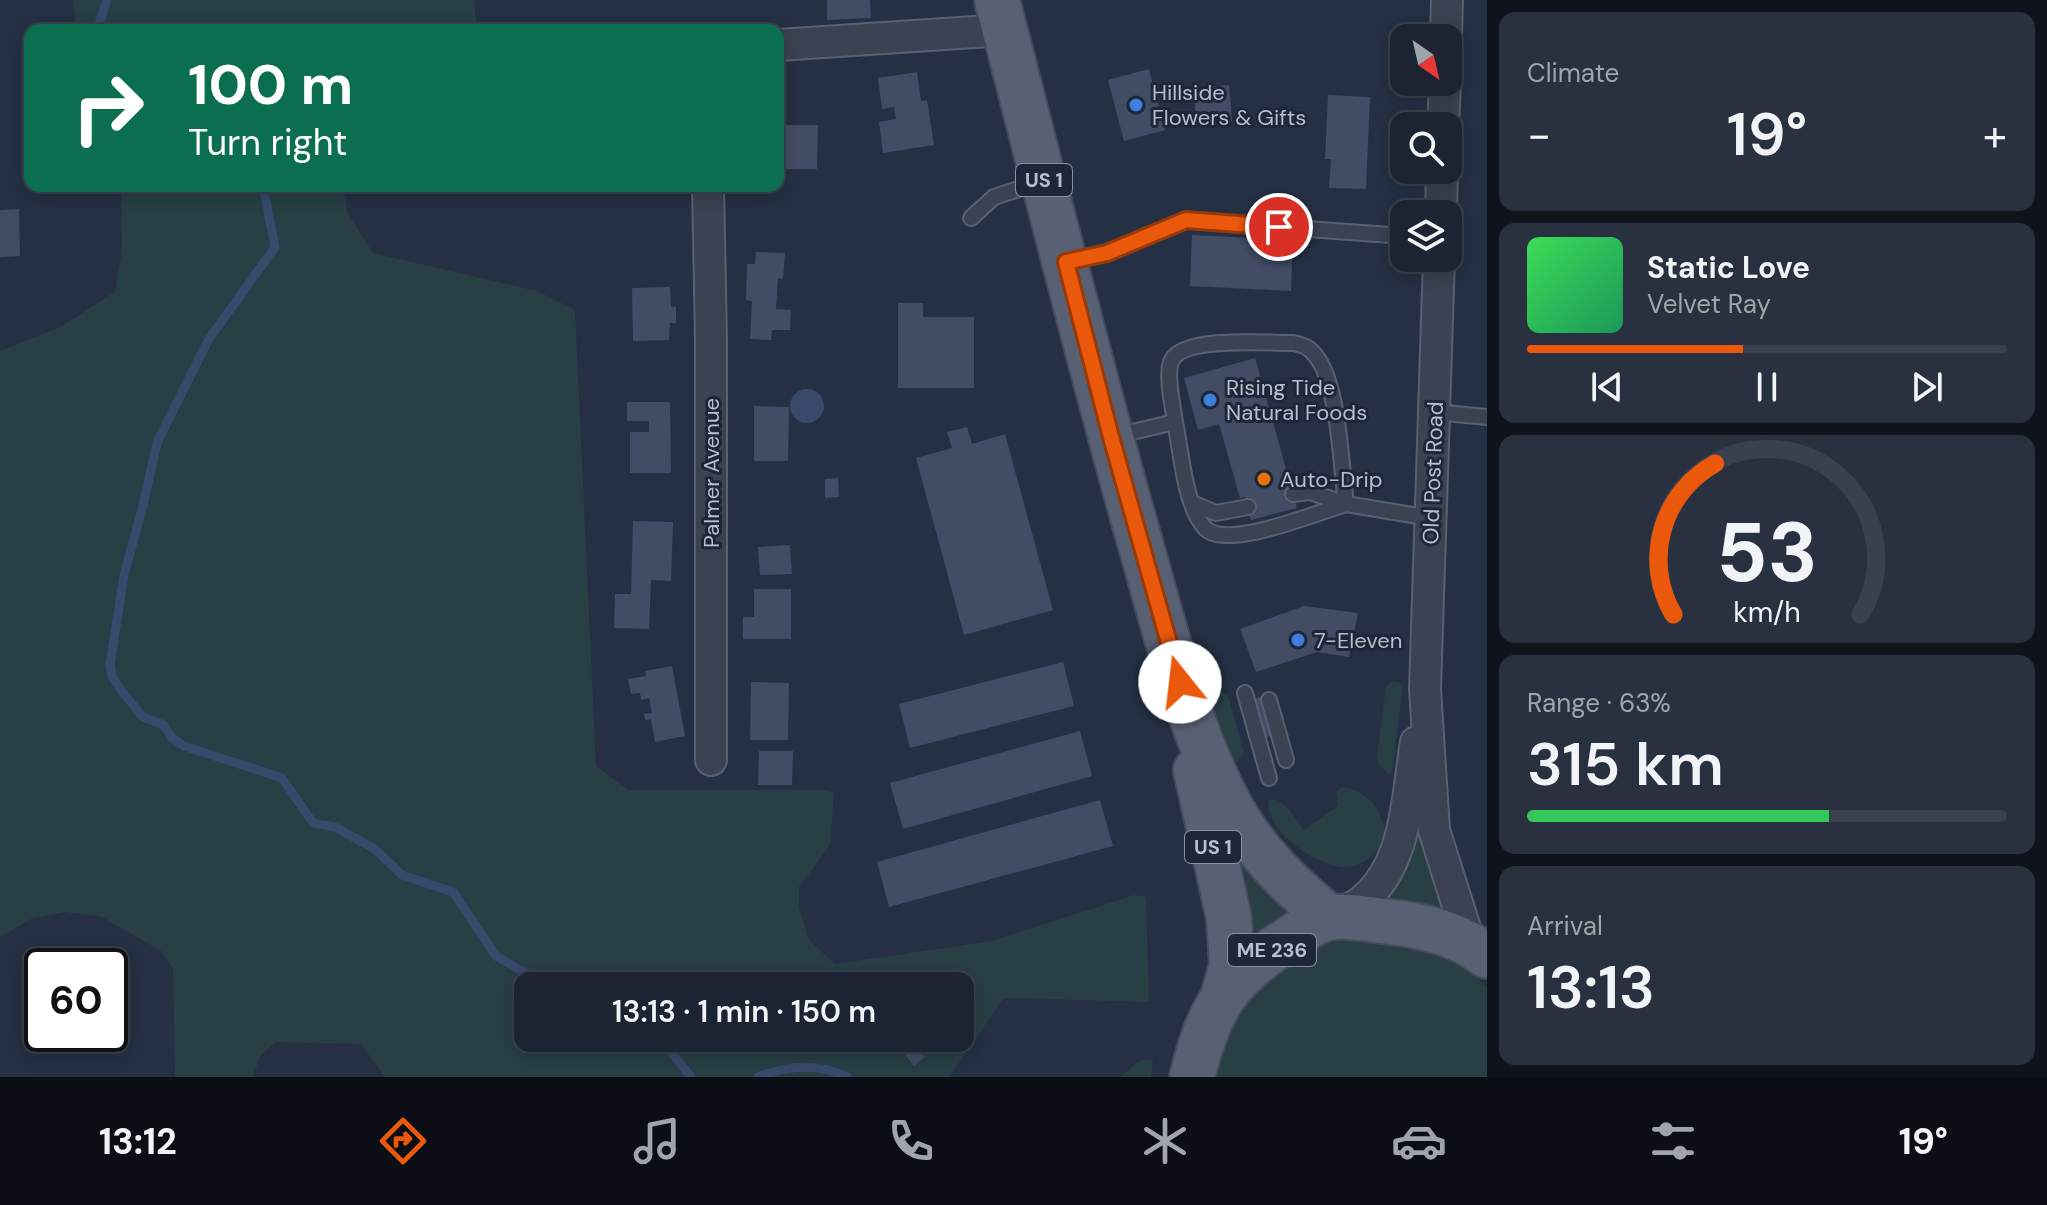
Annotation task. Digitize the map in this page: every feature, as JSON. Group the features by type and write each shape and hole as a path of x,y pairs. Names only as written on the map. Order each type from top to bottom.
{"main road":[{"name":"US 1","path":"1001,15 1111,437 1186,700 1219,782 1251,840 1278,874 1332,918"},
{"name":"US 1","path":"1186,700 1193,754 1229,918 1232,966 1224,993 1201,1041 1192,1077"},
{"path":"1332,918 1414,924 1478,950"},
{"name":"ME 236","path":"1224,993 1235,979 1263,956 1297,934 1332,918"}],"street":[{"path":"1446,24 1447,0"},
{"path":"784,44 1001,15"},
{"name":"Palmer Avenue","path":"708,192 711,760"},
{"name":"Old Post Road","path":"1439,272 1425,689 1434,830 1478,950"},
{"name":"Old Post Road","path":"1332,918 1364,899 1389,867 1398,847 1425,689"}],"lane":[{"path":"971,218 994,197 1044,181"},
{"path":"1066,262 1107,253 1186,220 1390,235"},
{"path":"1293,343 1306,346 1316,356 1326,375 1333,404 1346,504 1244,535 1218,536 1207,531 1192,503 1175,422 1170,366 1175,355 1185,349 1207,344 1293,343"},
{"path":"1435,412 1487,417"},
{"path":"1111,437 1175,422"},
{"path":"1293,494 1310,492 1346,504 1430,518"},
{"path":"1192,503 1216,513 1248,507"},
{"path":"1245,693 1269,778"},
{"path":"1269,700 1286,760"}],"green space":[{"path":"73,0 474,0 476,24 75,24"},
{"path":"121,192 344,192 347,212 373,253 537,291 575,310 596,766 628,790 822,790 834,793 830,845 799,887 799,907 809,940 835,964 992,941 1134,895 1146,897 1149,1002 1004,998 974,1041 974,972 514,972 514,1052 966,1052 949,1077 385,1077 361,1044 276,1042 260,1056 253,1077 175,1077 173,969 161,951 102,917 65,912 33,918 0,937 0,351 60,327 115,292 122,250"},
{"path":"1393,681 1403,684 1392,772 1389,774 1378,763 1377,756 1386,686"},
{"path":"1217,689 1228,696 1244,753 1237,762 1229,761 1209,701 1211,693"},
{"path":"1342,787 1370,800 1378,810 1385,831 1384,840 1376,853 1363,863 1348,867 1317,859 1283,835 1270,813 1268,801 1276,799 1287,807 1304,830 1338,806 1336,792"},
{"path":"1419,788 1451,923 1379,902"},
{"path":"1219,799 1307,921 1252,955"},
{"path":"1370,938 1433,951 1461,966 1487,987 1487,1077 1212,1077 1218,1050 1247,994 1304,952 1340,940"},
{"path":"1153,1060 1151,1077 1120,1077 1139,1061"}],"water":[{"path":"807,389 819,394 824,406 819,418 807,423 795,418 790,406 795,394"}],"building":[{"path":"827,0 870,0 871,18 827,20"},
{"name":"Hillside Flowers & Gifts","path":"1149,69 1165,130 1124,141 1108,80"},
{"path":"917,72 921,101 927,100 934,145 883,153 879,122 896,119 894,107 882,109 878,78"},
{"path":"1229,85 1232,121 1196,124 1194,88"},
{"path":"1328,95 1370,97 1366,189 1329,188 1331,159 1325,159"},
{"path":"784,125 818,125 817,169 784,169"},
{"path":"19,209 20,256 0,257 0,210"},
{"path":"1192,235 1293,240 1291,291 1190,286"},
{"path":"756,252 785,253 783,279 778,278 776,309 791,310 790,330 772,330 771,340 750,339 752,301 746,300 747,264 755,264"},
{"path":"670,287 671,307 676,306 676,323 670,323 669,340 633,341 632,288"},
{"path":"898,303 923,303 923,317 974,317 974,388 898,388"},
{"path":"1255,358 1297,508 1251,520 1245,497 1240,498 1219,424 1198,430 1184,378"},
{"path":"627,402 670,402 671,473 630,473 630,432 649,432 649,421 627,421"},
{"path":"754,406 789,407 788,461 754,461"},
{"path":"967,427 972,444 1005,434 1053,610 964,635 916,458 952,448 947,432"},
{"path":"838,478 839,497 825,498 825,479"},
{"path":"633,521 673,522 671,581 651,580 649,629 614,628 615,594 631,594"},
{"path":"790,545 792,574 760,575 758,547"},
{"path":"754,589 791,589 791,639 743,639 743,617 754,617"},
{"name":"7-Eleven","path":"1304,606 1358,613 1349,657 1317,652 1256,672 1240,629"},
{"path":"1063,662 1074,706 910,748 899,704"},
{"path":"672,666 685,736 655,742 651,719 645,720 644,714 652,713 649,698 641,700 640,693 631,694 628,679 646,676 645,671"},
{"path":"751,682 789,683 788,740 750,740"},
{"path":"1274,693 1285,731 1251,742 1240,703"},
{"path":"1080,731 1092,776 903,829 890,783"},
{"path":"759,751 793,751 792,785 758,785"},
{"path":"1100,800 1113,846 889,907 877,862"},
{"path":"921,1052 925,1057 914,1066 905,1055"}],"waterway":[{"path":"99,24 107,0"},
{"path":"264,192 275,247 209,339 157,443 124,575 110,665 112,676 143,717 164,725 171,737 184,746 282,778 313,823 335,827 375,849 402,875 453,892 496,956 524,972"},
{"path":"671,1052 691,1077"},
{"path":"758,1077 803,1067 825,1069 848,1077"}],"place":[{"name":"Hillside Flowers & Gifts","path":"1136,105"},
{"name":"Rising Tide Natural Foods","path":"1210,400"},
{"name":"Auto-Drip","path":"1264,479"},
{"name":"7-Eleven","path":"1298,640"}],"route":[{"path":"1180,682 1111,437 1066,262 1107,253 1186,220 1279,227"}]}
